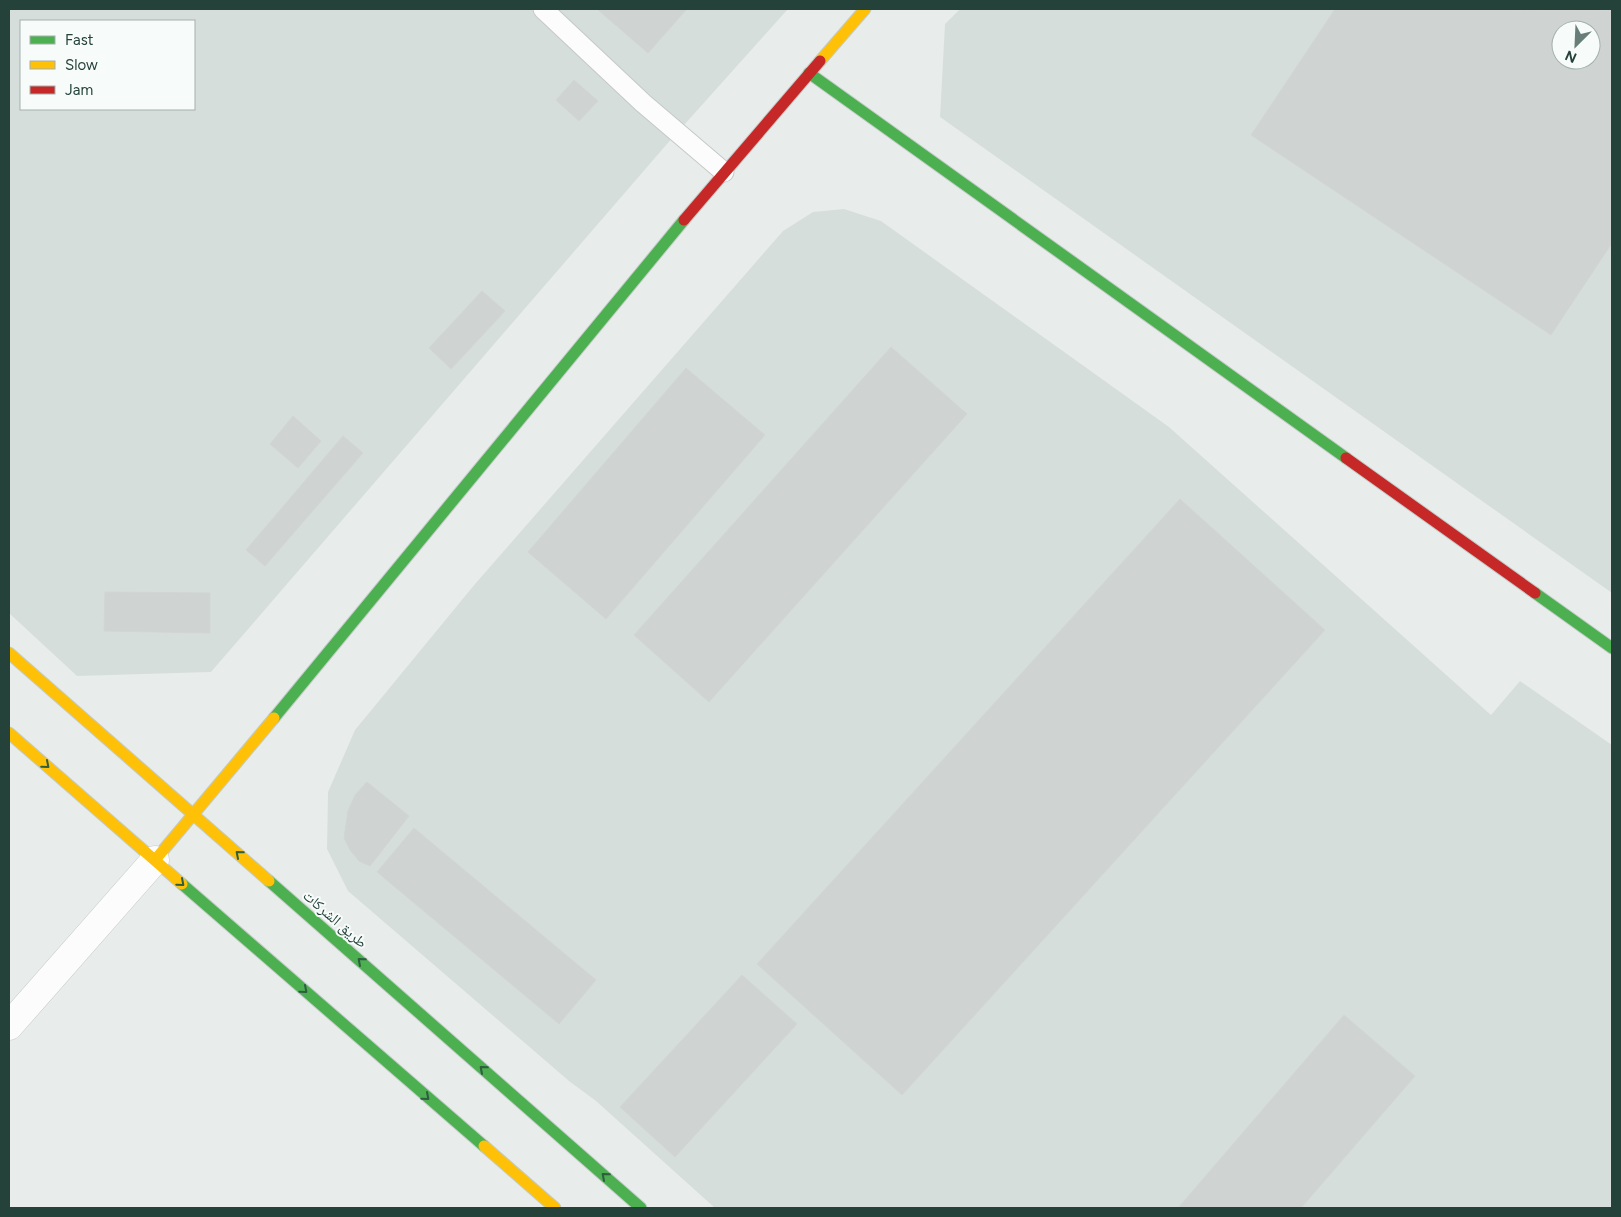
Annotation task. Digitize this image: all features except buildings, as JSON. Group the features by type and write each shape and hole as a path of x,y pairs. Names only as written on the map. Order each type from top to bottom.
{"street":[{"path":"9,1026 194,815 724,172 865,9"},
{"path":"810,73 1612,648"},
{"name":"طريق الشركات","path":"9,653 641,1208"},
{"path":"9,733 555,1208"}],"lane":[{"path":"543,9 643,103 724,172"}],"shaded area":[{"path":"9,9 788,9 667,144 211,672 77,676 9,613"},
{"path":"960,9 1612,9 1612,593 940,117 945,24"},
{"path":"844,209 881,221 1169,427 1491,715 1520,681 1612,745 1612,1208 715,1208 596,1101 569,1081 348,891 327,849 328,792 355,730 475,584 783,231 813,212"}],"traffic: fast":[{"path":"809,73 1346,458"},
{"path":"274,718 684,220"},
{"path":"1535,593 1612,648"},
{"path":"269,881 641,1208"},
{"path":"182,884 484,1146"}],"traffic: slow":[{"path":"820,61 865,9"},
{"path":"9,653 269,881"},
{"path":"155,860 274,718"},
{"path":"9,733 182,884"},
{"path":"484,1146 555,1208"}],"traffic: jam":[{"path":"684,220 820,61"},
{"path":"1346,458 1535,593"}]}
